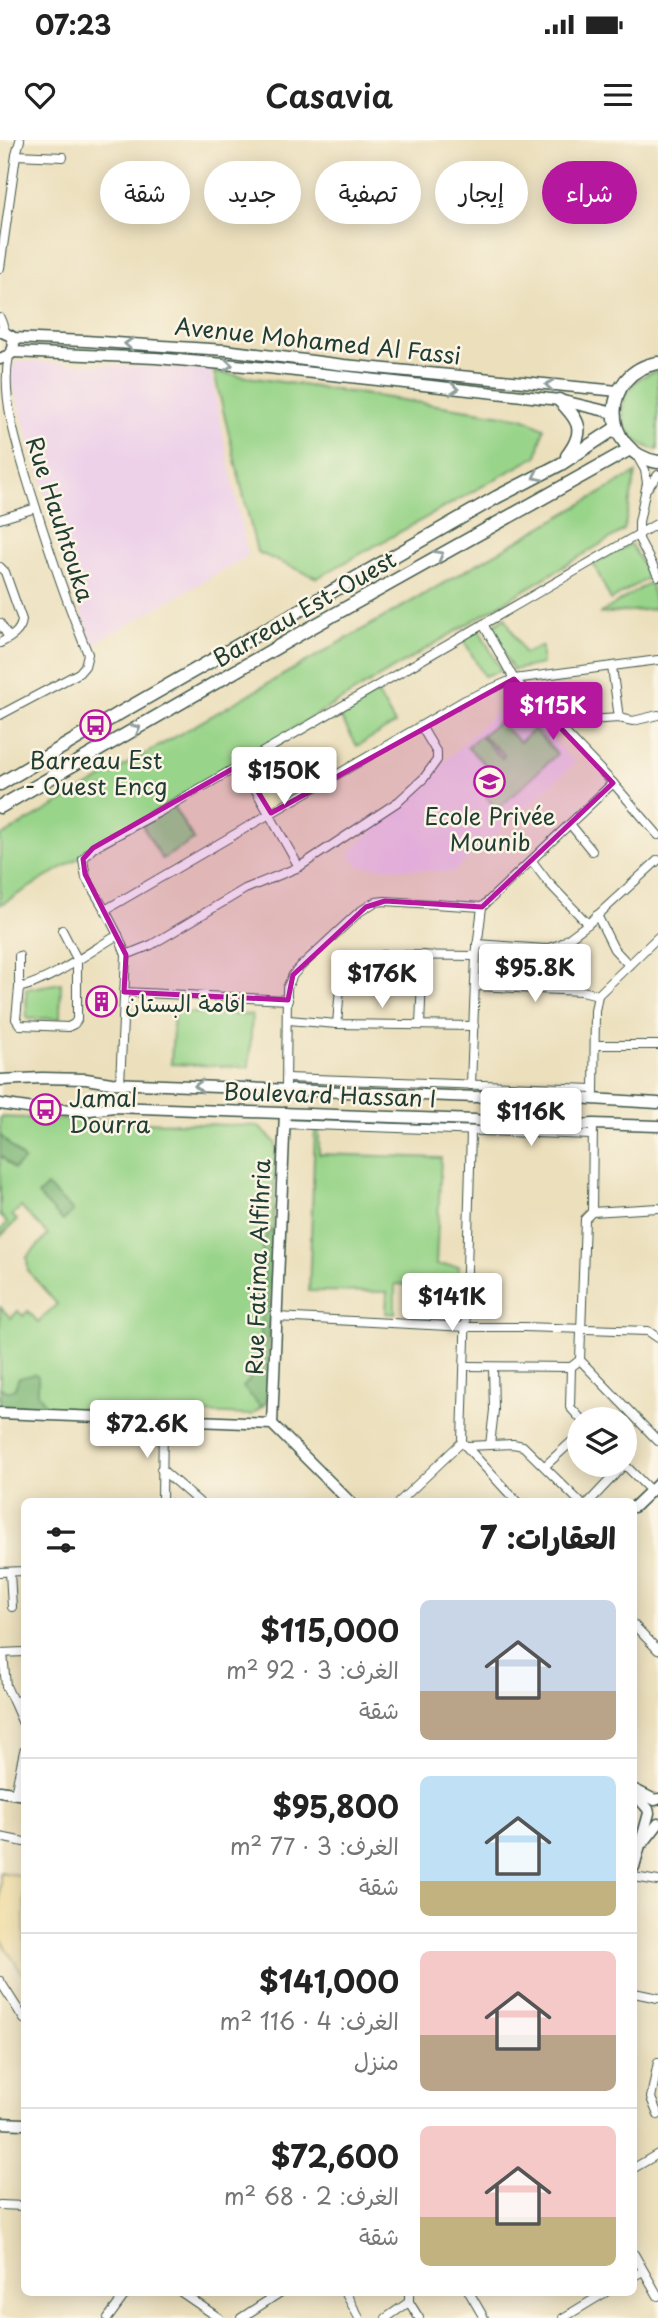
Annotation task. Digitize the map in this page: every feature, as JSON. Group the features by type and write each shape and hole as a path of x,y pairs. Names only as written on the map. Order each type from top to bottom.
{"main road":[{"path":"658,363 636,371 618,391 614,413 616,428 633,452 658,461"},
{"path":"559,400 575,417 579,430 576,443 561,464"},
{"name":"Barreau Est-Ouest","path":"0,784 497,497 561,464 616,428"},
{"name":"Barreau Est-Ouest","path":"0,807 325,620 633,452"}],"street":[{"path":"0,268 20,140"},
{"path":"16,155 63,157"},
{"path":"0,318 6,334 15,345 7,356"},
{"name":"Avenue Mohamed Al Fassi","path":"6,334 225,350 344,365 618,391"},
{"name":"Avenue Mohamed Al Fassi","path":"7,356 175,360 559,400 614,413"},
{"name":"Rue Hauhtouka","path":"0,715 79,673 85,666 88,654 67,604 12,426 5,375 7,356"},
{"name":"Rue Hauhtouka","path":"0,381 7,393"},
{"path":"633,452 645,470 647,490 639,522 640,535 643,548 658,576"},
{"path":"647,490 658,475"},
{"path":"0,519 36,508"},
{"path":"120,1084 125,955 118,935 85,874 83,859 93,848 658,523"},
{"path":"0,567 5,572 22,620 21,628 0,643"},
{"path":"0,623 9,638"},
{"path":"483,624 514,679 613,783 658,835"},
{"path":"105,910 465,700 514,679 658,660"},
{"path":"612,667 619,718"},
{"path":"560,728 588,720 619,718 633,721 658,715"},
{"path":"125,955 151,945 245,889 299,867 378,816 424,778 438,756 421,726"},
{"path":"241,764 299,867"},
{"path":"471,1084 476,956 482,907 613,783"},
{"path":"570,824 592,851"},
{"path":"477,944 545,949 561,944 588,924 658,859"},
{"path":"532,860 547,881 588,924"},
{"path":"482,907 385,901 375,902 359,912 300,967 287,988 287,1084 471,1084 594,1095 598,995 603,987 658,937"},
{"path":"597,915 614,949 629,965"},
{"path":"19,956 16,1019 20,1026 71,1026 77,1020 77,959 62,930"},
{"path":"19,988 38,982 118,935"},
{"path":"337,1024 340,986 356,970 383,955 476,956"},
{"path":"420,1025 424,955"},
{"path":"476,986 598,995"},
{"path":"124,992 288,1000"},
{"path":"288,1020 337,1024 474,1026"},
{"path":"595,1045 658,1045"},
{"name":"Boulevard Hassan I","path":"0,1080 42,1078 120,1084 287,1084 476,1097 509,1094 594,1095 658,1103"},
{"name":"Boulevard Hassan I","path":"0,1104 34,1109 90,1110 114,1107 284,1119 475,1119 507,1125 592,1129 658,1126"},
{"path":"284,1119 471,1132 592,1129 592,1212"},
{"name":"Rue Fatima Alfihria","path":"272,1424 284,1119"},
{"path":"471,1132 465,1444 513,1498"},
{"path":"466,1366 571,1367 580,1360 585,1219 592,1212 658,1208"},
{"path":"276,1317 467,1327 648,1331 658,1338"},
{"path":"580,1360 658,1441"},
{"path":"490,1445 494,1410 493,1367"},
{"path":"570,1407 571,1367"},
{"path":"0,1413 272,1424 346,1498"},
{"path":"162,1498 163,1419"},
{"path":"404,1498 465,1444 523,1446 576,1498"},
{"path":"545,1465 567,1446"},
{"path":"161,1469 194,1498"},
{"path":"637,1475 655,1488 637,1504"},
{"path":"593,1498 613,1477"},
{"path":"5,1572 12,1607"},
{"path":"637,1628 658,1650"},
{"path":"21,1652 1,1653 6,1686 21,1719"},
{"path":"13,1701 21,1700"},
{"path":"0,1791 20,1794"},
{"path":"637,1794 654,1811 637,1857"},
{"path":"0,1837 21,1841"},
{"path":"637,1878 658,1881"},
{"path":"0,1981 21,2014"},
{"path":"637,1994 658,1998"},
{"path":"658,2062 651,2098 658,2115"},
{"path":"0,2123 21,2124"},
{"path":"637,2166 658,2154"},
{"path":"0,2205 21,2206"},
{"path":"637,2260 658,2296"},
{"path":"637,2274 643,2271"},
{"path":"108,2318 124,2296"},
{"path":"187,2296 219,2318"},
{"path":"347,2296 359,2318"},
{"path":"471,2296 484,2318"},
{"path":"563,2318 599,2296"},
{"path":"241,2318 265,2297"},
{"path":"386,2318 409,2297 419,2318"}],"highlighted area":[{"path":"514,679 613,783 482,907 385,901 366,907 293,975 288,1000 124,992 126,955 85,874 83,859 93,848 241,764 271,813"}],"shaded area":[{"path":"19,361 210,370 248,556 92,645 9,374 12,366"},
{"name":"Ecole Privée Mounib","path":"513,696 575,763 453,872 359,866 349,853"}],"green space":[{"path":"658,371 658,450 643,444 632,435 625,423 623,410 625,398 632,386 643,377"},
{"path":"214,372 523,418 544,428 537,456 317,578 257,552"},
{"path":"636,473 624,530 0,905 0,837"},
{"path":"631,544 649,577 611,600 593,563"},
{"path":"651,582 655,609 599,614"},
{"path":"505,617 524,653 542,646 542,664 513,670 490,628"},
{"path":"478,627 501,671 484,676 462,637"},
{"path":"375,689 395,724 357,746 337,711"},
{"path":"498,722 520,742 534,729 557,754 497,810 475,783 490,769 467,747 480,736 502,758 504,755 482,735"},
{"path":"173,806 194,840 162,859 142,825"},
{"path":"61,983 60,1018 27,1019 26,989"},
{"path":"174,1012 252,1015 249,1067 171,1064"},
{"path":"0,1117 258,1126 276,1143 267,1402 252,1415 0,1406 0,1307 11,1318 18,1311 23,1316 28,1311 38,1322 57,1304 28,1271 27,1257 48,1235 21,1207 12,1215 17,1220 1,1236 1,1230 7,1223 0,1215"},
{"path":"315,1129 319,1129 319,1154 441,1158 436,1265 459,1266 457,1312 414,1314 413,1285 395,1284 395,1314 386,1313 387,1292 309,1291"},
{"path":"0,1135 24,1160 14,1169 0,1155"},
{"path":"47,1186 73,1211 63,1221 38,1195"},
{"path":"269,1229 273,1233 267,1402 261,1407 243,1387 249,1381 261,1345 264,1270 262,1253"},
{"path":"35,1374 38,1376 38,1393 47,1407 0,1406 0,1387 6,1391 12,1390 19,1378"}],"sand":[{"path":"0,1872 21,1876 21,1971 0,1939"}],"place":[{"name":"Barreau Est - Ouest Encg","path":"96,725"},
{"name":"Ecole Privée Mounib","path":"490,781"},
{"name":"اقامة البستان","path":"102,1002"},
{"name":"Jamal Dourra","path":"46,1110"}]}
